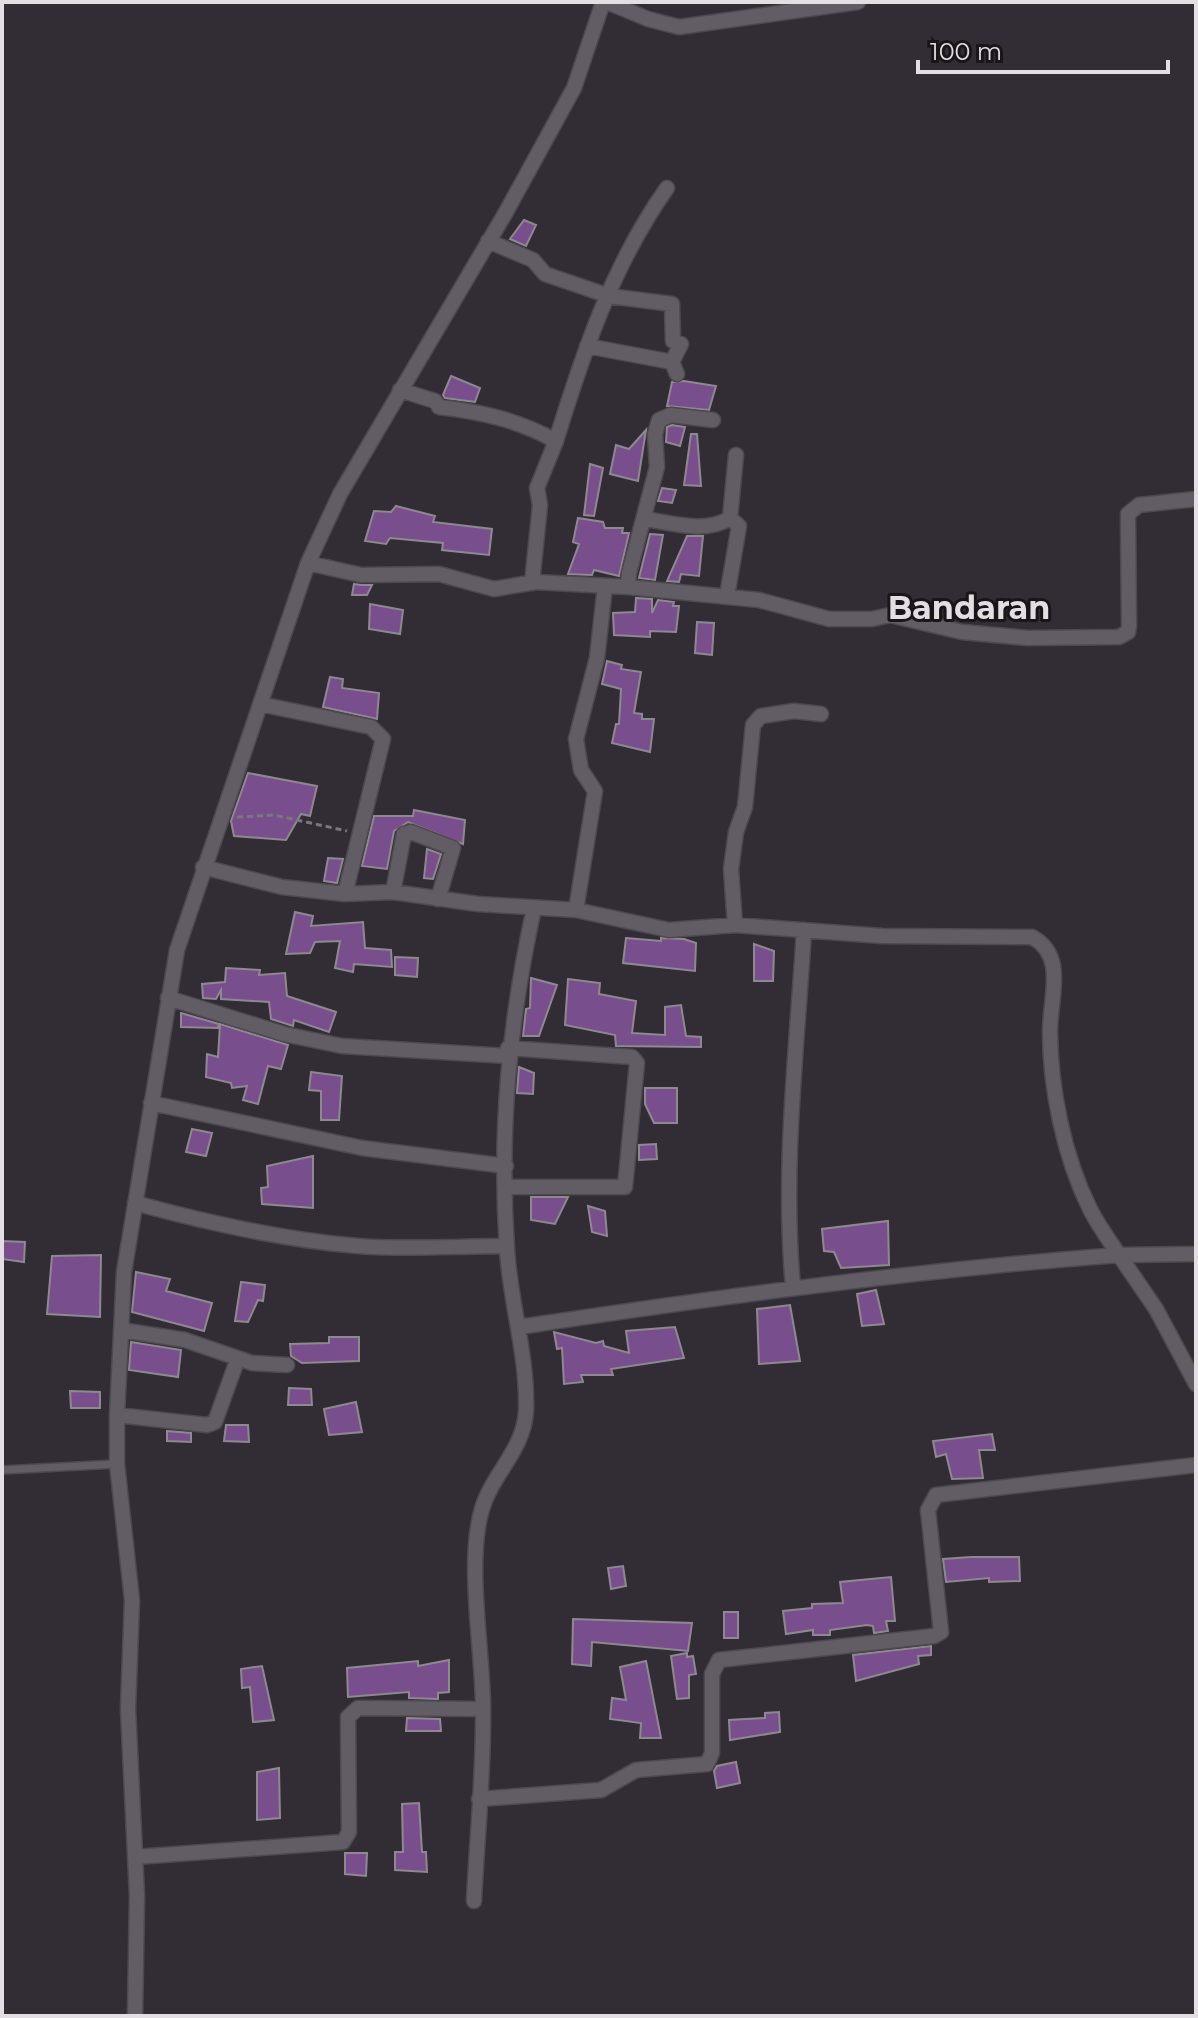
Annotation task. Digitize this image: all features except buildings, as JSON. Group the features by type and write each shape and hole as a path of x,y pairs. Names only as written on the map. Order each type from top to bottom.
{"street":[{"path":"135,2016 135,1857 128,1722 132,1600 117,1464 124,1272 177,950 308,563 340,494 574,88 605,2 679,27 858,2"},
{"path":"532,583 540,505 537,488 587,346 646,217 667,188"},
{"path":"488,241 533,260 545,274 609,296 672,304 673,341 681,344 675,368 587,346"},
{"path":"400,390 435,401 439,407 482,412 527,425 556,441"},
{"path":"628,587 657,467 655,434 659,420 671,415 713,420"},
{"path":"730,518 736,455"},
{"path":"308,563 361,575 439,574 494,589 532,583 727,596 759,600 829,619 872,619 890,615 962,632 1028,638 1119,637 1128,632 1129,626 1128,514 1139,505 1196,499"},
{"path":"645,519 713,527 730,518"},
{"path":"727,596 739,526 730,518"},
{"path":"576,910 595,791 581,770 576,739 597,658 605,586"},
{"path":"260,704 378,732 383,739 345,894"},
{"path":"735,925 731,869 736,832 745,807 753,725 761,716 794,711 821,714"},
{"path":"393,892 404,834 411,832 453,848 438,899"},
{"path":"203,867 282,887 345,894 393,892 438,899 576,910 669,930 735,925 882,936 1032,937 1045,944 1054,957 1050,1033 1064,1136 1089,1208 1156,1309 1196,1384"},
{"path":"474,1901 483,1709 477,1560 482,1509 516,1449 526,1413 519,1327 506,1246 505,1187 508,1052 534,908"},
{"path":"793,1287 789,1242 792,1106 804,930"},
{"path":"168,998 284,1034 342,1046 632,1057 637,1063 625,1187 505,1187"},
{"path":"151,1103 362,1148 506,1166"},
{"path":"135,1203 204,1222 318,1242 361,1246 506,1246"},
{"path":"519,1327 793,1287 991,1265 1119,1255 1196,1254"},
{"path":"121,1330 185,1340 238,1358 287,1365"},
{"path":"117,1415 207,1425 215,1422 238,1358"},
{"path":"479,1799 601,1790 636,1770 707,1764 712,1753 712,1674 719,1660 934,1636 941,1632 928,1510 936,1495 1196,1465"},
{"path":"135,1857 343,1842 349,1832 351,1712 358,1708 483,1709"}],"lane":[{"path":"2,1470 117,1464"}],"path":[{"path":"222,813 247,819 274,815 358,833"}],"district":[{"name":"Bandaran","path":"969,607"}]}
